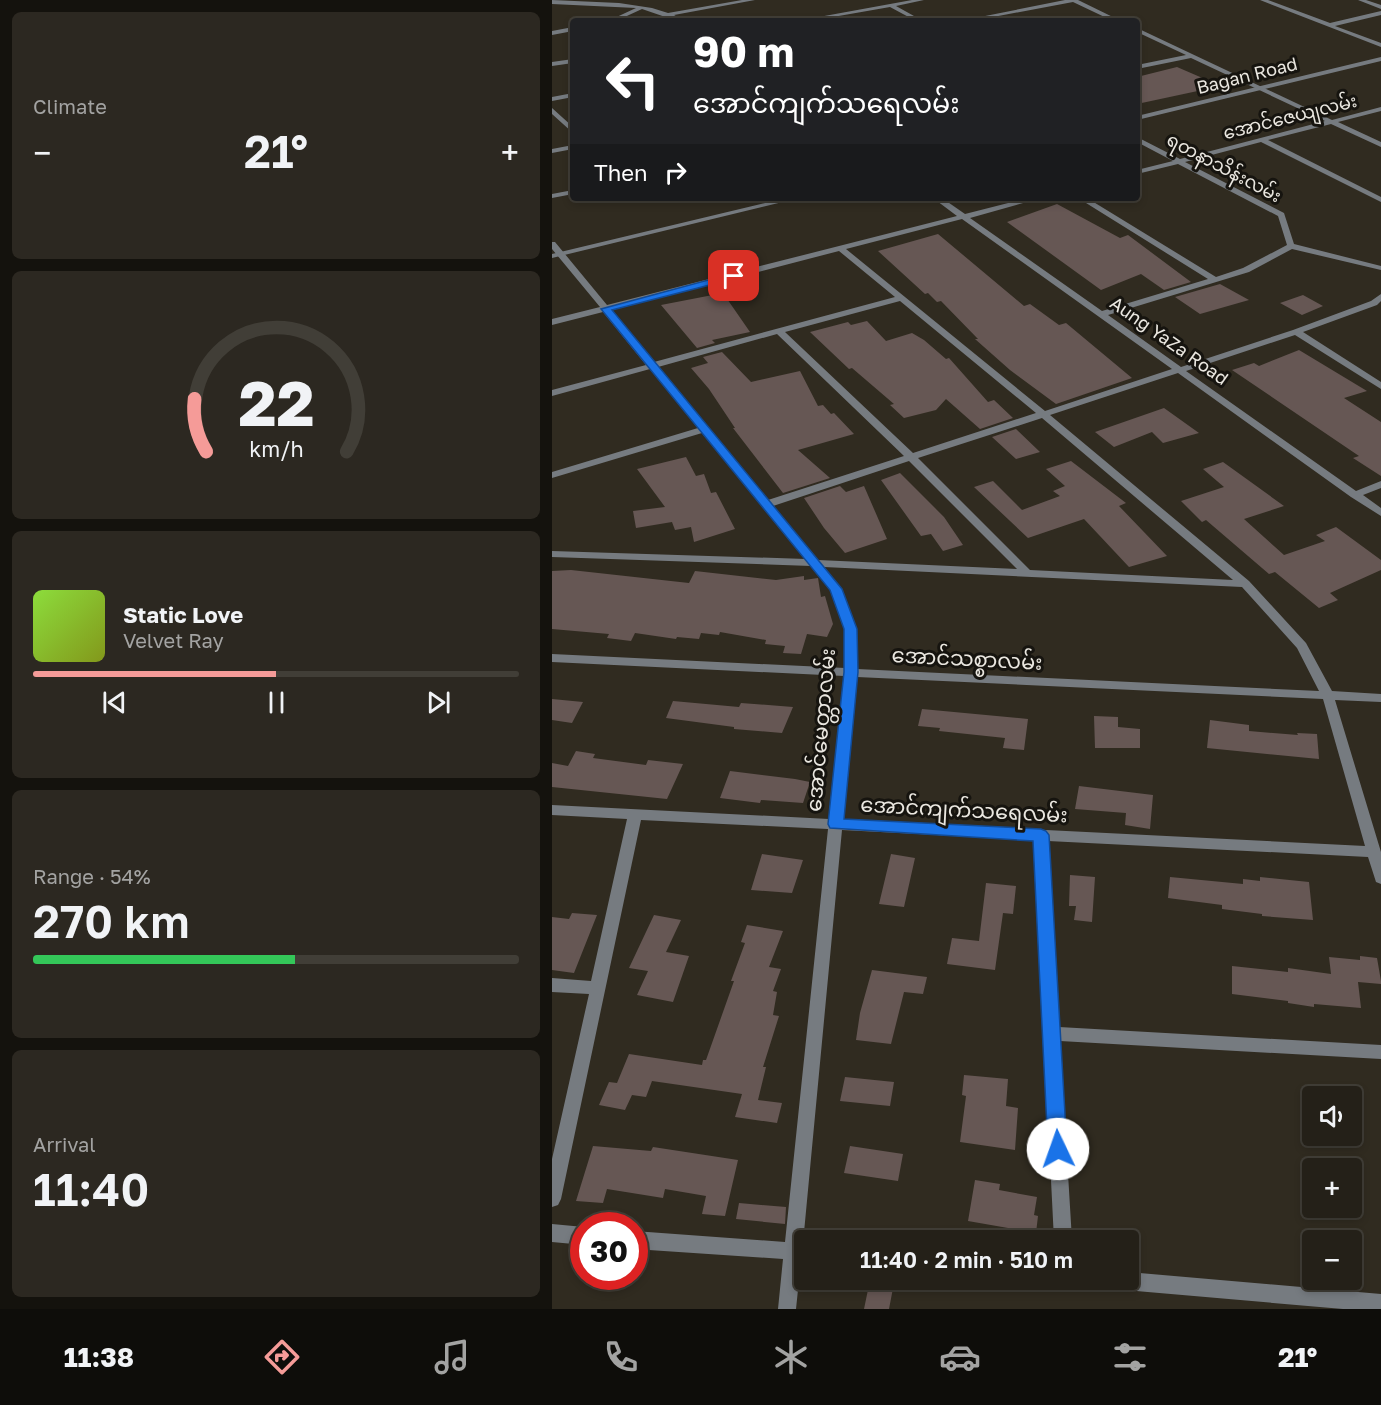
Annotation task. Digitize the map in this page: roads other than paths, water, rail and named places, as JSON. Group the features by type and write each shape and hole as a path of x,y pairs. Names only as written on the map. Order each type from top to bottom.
{"street":[{"path":"670,14 752,0"},
{"path":"881,0 914,18"},
{"path":"818,18 921,0"},
{"path":"980,18 1074,0 1112,18"},
{"path":"1263,0 1381,45"},
{"path":"1361,0 1381,7"},
{"path":"552,2 590,2 643,7 677,18"},
{"path":"618,18 643,7"},
{"path":"1009,13 1017,17"},
{"path":"1329,25 1381,13"},
{"path":"552,33 570,30"},
{"path":"1140,31 1381,145"},
{"path":"1140,67 1191,56"},
{"name":"Bagan Road","path":"1140,117 1379,59"},
{"path":"552,64 570,61"},
{"path":"552,99 570,96"},
{"path":"552,110 570,128"},
{"name":"အောင်ဇေယျလမ်း","path":"1140,171 1381,110"},
{"name":"ရတနာသိန်းလမ်း","path":"1140,140 1281,215 1291,246"},
{"path":"1262,140 1381,200"},
{"path":"552,151 570,148"},
{"path":"552,196 570,193"},
{"path":"555,251 781,201"},
{"name":"Aung YaZa Road","path":"941,201 1381,513"},
{"path":"552,322 1025,201"},
{"path":"1087,201 1216,280"},
{"path":"1102,314 1246,270 1291,246 1381,268"},
{"path":"840,249 1042,413 1245,584 1302,646 1328,696 1381,878"},
{"name":"အောင်မေတ္တာလမ်း","path":"555,251 606,309 836,589 850,629 851,672 800,1230"},
{"path":"767,504 1296,332 1374,303 1381,297"},
{"path":"552,393 901,298"},
{"path":"779,331 910,456 1027,573"},
{"path":"1296,332 1381,386"},
{"path":"552,475 705,429"},
{"path":"1355,495 1381,484"},
{"path":"552,554 815,563 1245,584"},
{"name":"အောင်သစ္စာလမ်း","path":"552,658 1381,698"},
{"name":"အောင်ကျက်သရေလမ်း","path":"552,810 1374,852"},
{"path":"552,1199 635,814"},
{"path":"1041,835 1062,1230"},
{"path":"552,986 598,988"},
{"path":"1051,1034 1381,1052"},
{"path":"552,1233 570,1235"},
{"path":"648,1241 794,1252"},
{"name":"အောင်မေတ္တာလမ်း","path":"787,1309 794,1273"},
{"path":"1139,1282 1381,1303"}]}
